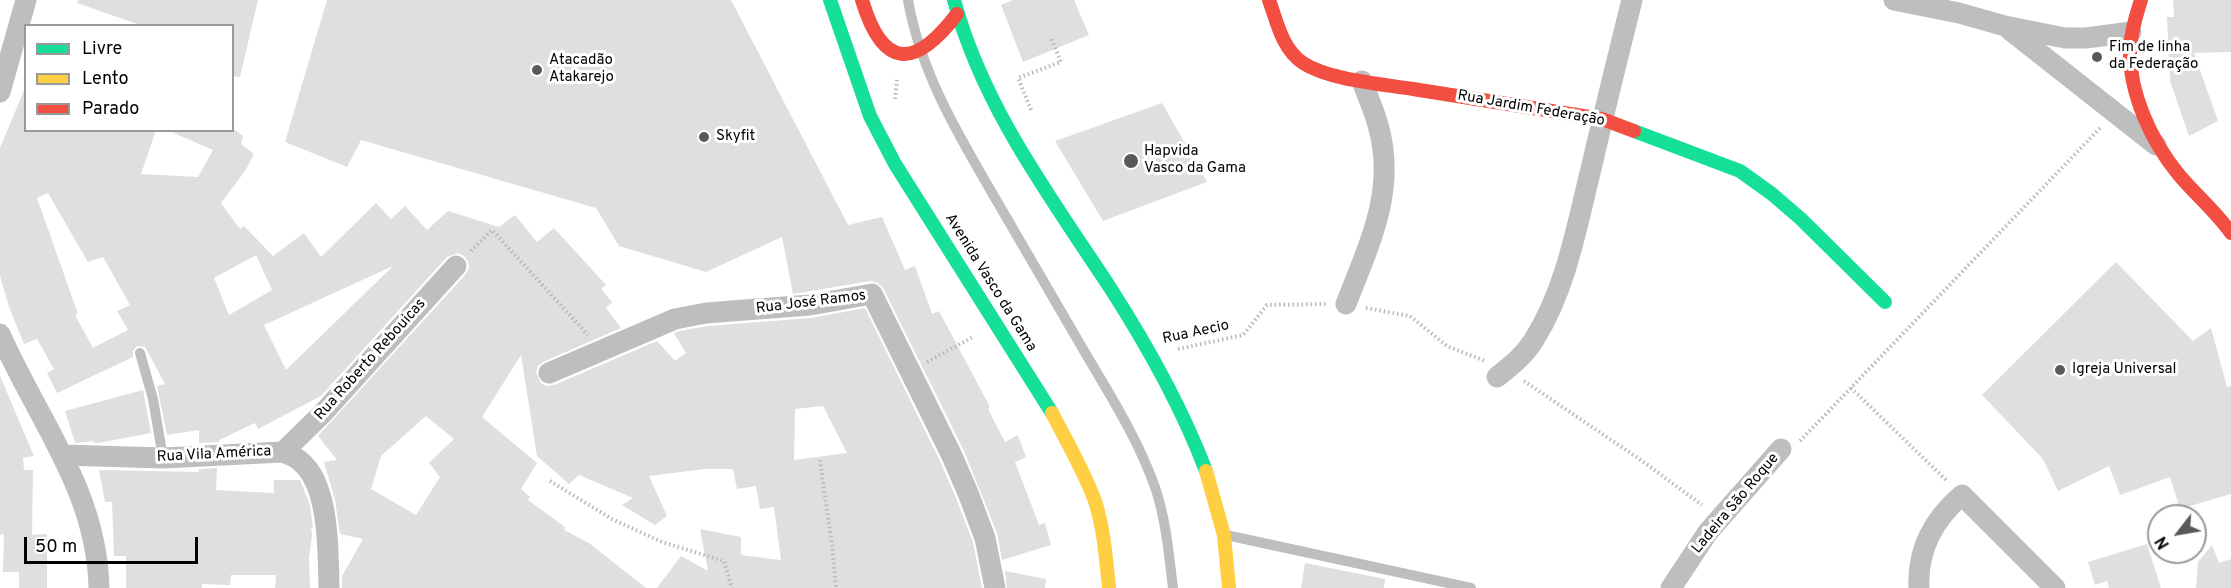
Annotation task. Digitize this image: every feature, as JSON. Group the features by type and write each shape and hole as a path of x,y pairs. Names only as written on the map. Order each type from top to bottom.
{"main road":[{"name":"Avenida Vasco da Gama","path":"830,0 870,116 895,165 1047,404 1074,454 1095,502 1105,548 1109,588"},
{"path":"862,0 874,34 883,47 894,53 906,55 921,51 945,32 957,14"},
{"path":"954,0 968,49 998,112 1027,162 1151,354 1180,407 1200,452 1223,534 1228,588"},
{"name":"Rua Jardim Federação","path":"1269,0 1283,39 1301,62 1317,71 1362,81 1602,119 1740,171 1801,219 1885,302"},
{"path":"2141,0 2132,32 2132,72 2144,117 2160,148 2178,173 2216,212 2231,233"}],"street":[{"path":"0,92 26,0"},
{"path":"1497,377 1518,359 1535,339 1551,307 1564,271 1632,0"},
{"path":"1894,0 2065,38 2086,38 2132,32"},
{"path":"2005,26 2160,148"},
{"path":"1346,304 1381,211 1384,186 1379,126 1362,81"},
{"name":"Rua Roberto Rebouicas","path":"283,452 322,414 456,266"},
{"name":"Rua José Ramos","path":"549,373 675,319 691,315 787,308 872,294 968,493 985,538 995,588"},
{"path":"0,334 78,488 96,552 99,588"},
{"name":"Ladeira São Roque","path":"1671,588 1708,532 1780,450"},
{"name":"Rua Vila América","path":"63,455 163,458 283,452 300,460 313,478 321,500 326,530 329,588"},
{"path":"1919,588 1918,576 1923,552 1932,529 1945,509 1962,495 2055,588"}],"lane":[{"path":"908,0 921,51 935,87 958,134 1101,379 1135,443 1155,489 1167,538 1173,588"},
{"path":"140,353 153,399 163,458"},
{"path":"1223,534 1471,588"}],"path":[{"path":"1035,119 1018,78 1061,62 1051,38"},
{"path":"1780,450 1796,446 2115,112"},
{"path":"456,266 492,230 603,351"},
{"name":"Rua Aecio","path":"1151,354 1243,335 1267,305"},
{"path":"911,372 996,324"},
{"path":"1851,388 1962,495"},
{"path":"820,460 836,588"},
{"path":"550,481 612,519 662,542 724,561 732,588"}],"building":[{"path":"78,0 258,0 240,77 234,76 234,24 137,24 77,3"},
{"name":"Atacadão Atakarejo","path":"327,0 731,0 848,225 882,217 905,270 915,266 932,314 939,311 990,407 988,409 1005,442 1018,435 1026,457 1015,462 1039,525 1045,523 1051,545 1002,560 997,533 964,451 883,288 878,283 870,281 793,294 782,237 706,272 619,246 596,208 361,140 347,167 285,142"},
{"path":"1013,0 1074,0 1089,35 1023,62 1001,5"},
{"path":"2173,0 2231,0 2231,52 2194,53 2218,121 2189,136 2170,81 2167,17 2174,17"},
{"path":"24,90 24,132 155,132 141,174 198,177 213,150 172,132 234,132 235,130 243,136 241,144 254,154 245,171 221,203 240,229 244,226 273,256 304,233 321,257 376,203 391,219 405,206 427,230 448,211 499,227 515,215 537,242 554,228 606,285 601,289 612,302 606,308 621,328 543,362 538,366 536,372 541,383 547,386 657,341 675,361 686,353 674,333 679,331 708,326 811,318 865,308 956,498 973,542 982,588 657,588 681,556 708,571 700,529 741,537 741,555 781,560 774,507 760,509 756,486 737,489 733,469 705,469 649,476 667,516 655,525 622,505 633,498 579,475 569,484 537,456 521,355 482,417 537,463 521,489 530,497 528,500 565,527 564,530 589,543 646,588 342,588 342,576 363,539 340,534 335,500 324,462 337,460 318,436 465,275 469,268 464,256 458,253 447,257 321,396 258,429 255,423 219,442 199,443 199,430 167,435 157,386 165,384 145,347 137,346 133,351 133,357 57,393 47,373 54,369 37,339 24,344 9,307 0,276 0,148","holes":["48,193 88,262 103,257 130,305 117,311 128,330 93,348 75,315 78,314 37,198","256,255 272,290 229,315 214,278","393,266 286,370 264,325","823,406 847,453 794,460 795,409","426,416 454,439 429,463 440,477 416,515 371,489 381,456"]},
{"name":"Hapvida Vasco da Gama","path":"1162,103 1207,182 1103,221 1055,141"},
{"path":"2116,262 2193,341 2211,328 2227,387 2231,386 2231,494 2197,504 2178,504 2170,477 2120,495 2109,466 2058,491 2043,459 1982,395"},
{"path":"0,376 34,456 23,458 24,470 33,470 32,535 47,534 47,588 19,588 19,572 3,572 4,534 0,535"},
{"path":"143,390 151,433 98,443 94,441 75,443 65,411"},
{"path":"217,468 216,490 274,493 274,480 300,480 310,505 313,528 311,527 309,559 310,588 275,588 276,575 231,575 230,585 202,584 202,588 126,588 126,556 114,556 112,502 105,502 99,470 199,472 199,469"},
{"path":"2147,544 2147,564 2153,564 2161,588 2109,588 2107,581 2095,585 2088,562"},
{"path":"2212,545 2219,563 2231,559 2231,588 2196,588 2198,564 2207,564 2207,551"},
{"path":"1305,563 1385,579 1384,588 1301,588"},
{"path":"1005,571 1046,579 1045,588 1007,588"}],"traffic: fast":[{"path":"830,0 870,116 895,164 1052,413"},
{"path":"954,0 982,77 1000,114 1041,184 1109,286 1150,353 1186,423 1206,471"},
{"path":"1634,131 1740,171 1801,219 1885,302"}],"traffic: slow":[{"path":"1052,413 1081,468 1095,501 1103,533 1109,588"},
{"path":"1206,471 1224,535 1229,588"}],"traffic: jam":[{"path":"862,0 870,23 880,39 890,50 902,54 914,52 927,45 957,14"},
{"path":"1269,0 1281,34 1290,50 1303,63 1327,74 1602,119 1634,131"},
{"path":"2141,0 2130,49 2133,82 2144,116 2169,162 2231,233"}],"place":[{"name":"Fim de linha da Federação","path":"2097,57"},
{"name":"Atacadão Atakarejo","path":"537,70"},
{"name":"Skyfit","path":"704,137"},
{"name":"Hapvida Vasco da Gama","path":"1131,161"},
{"name":"Igreja Universal","path":"2060,370"}]}
